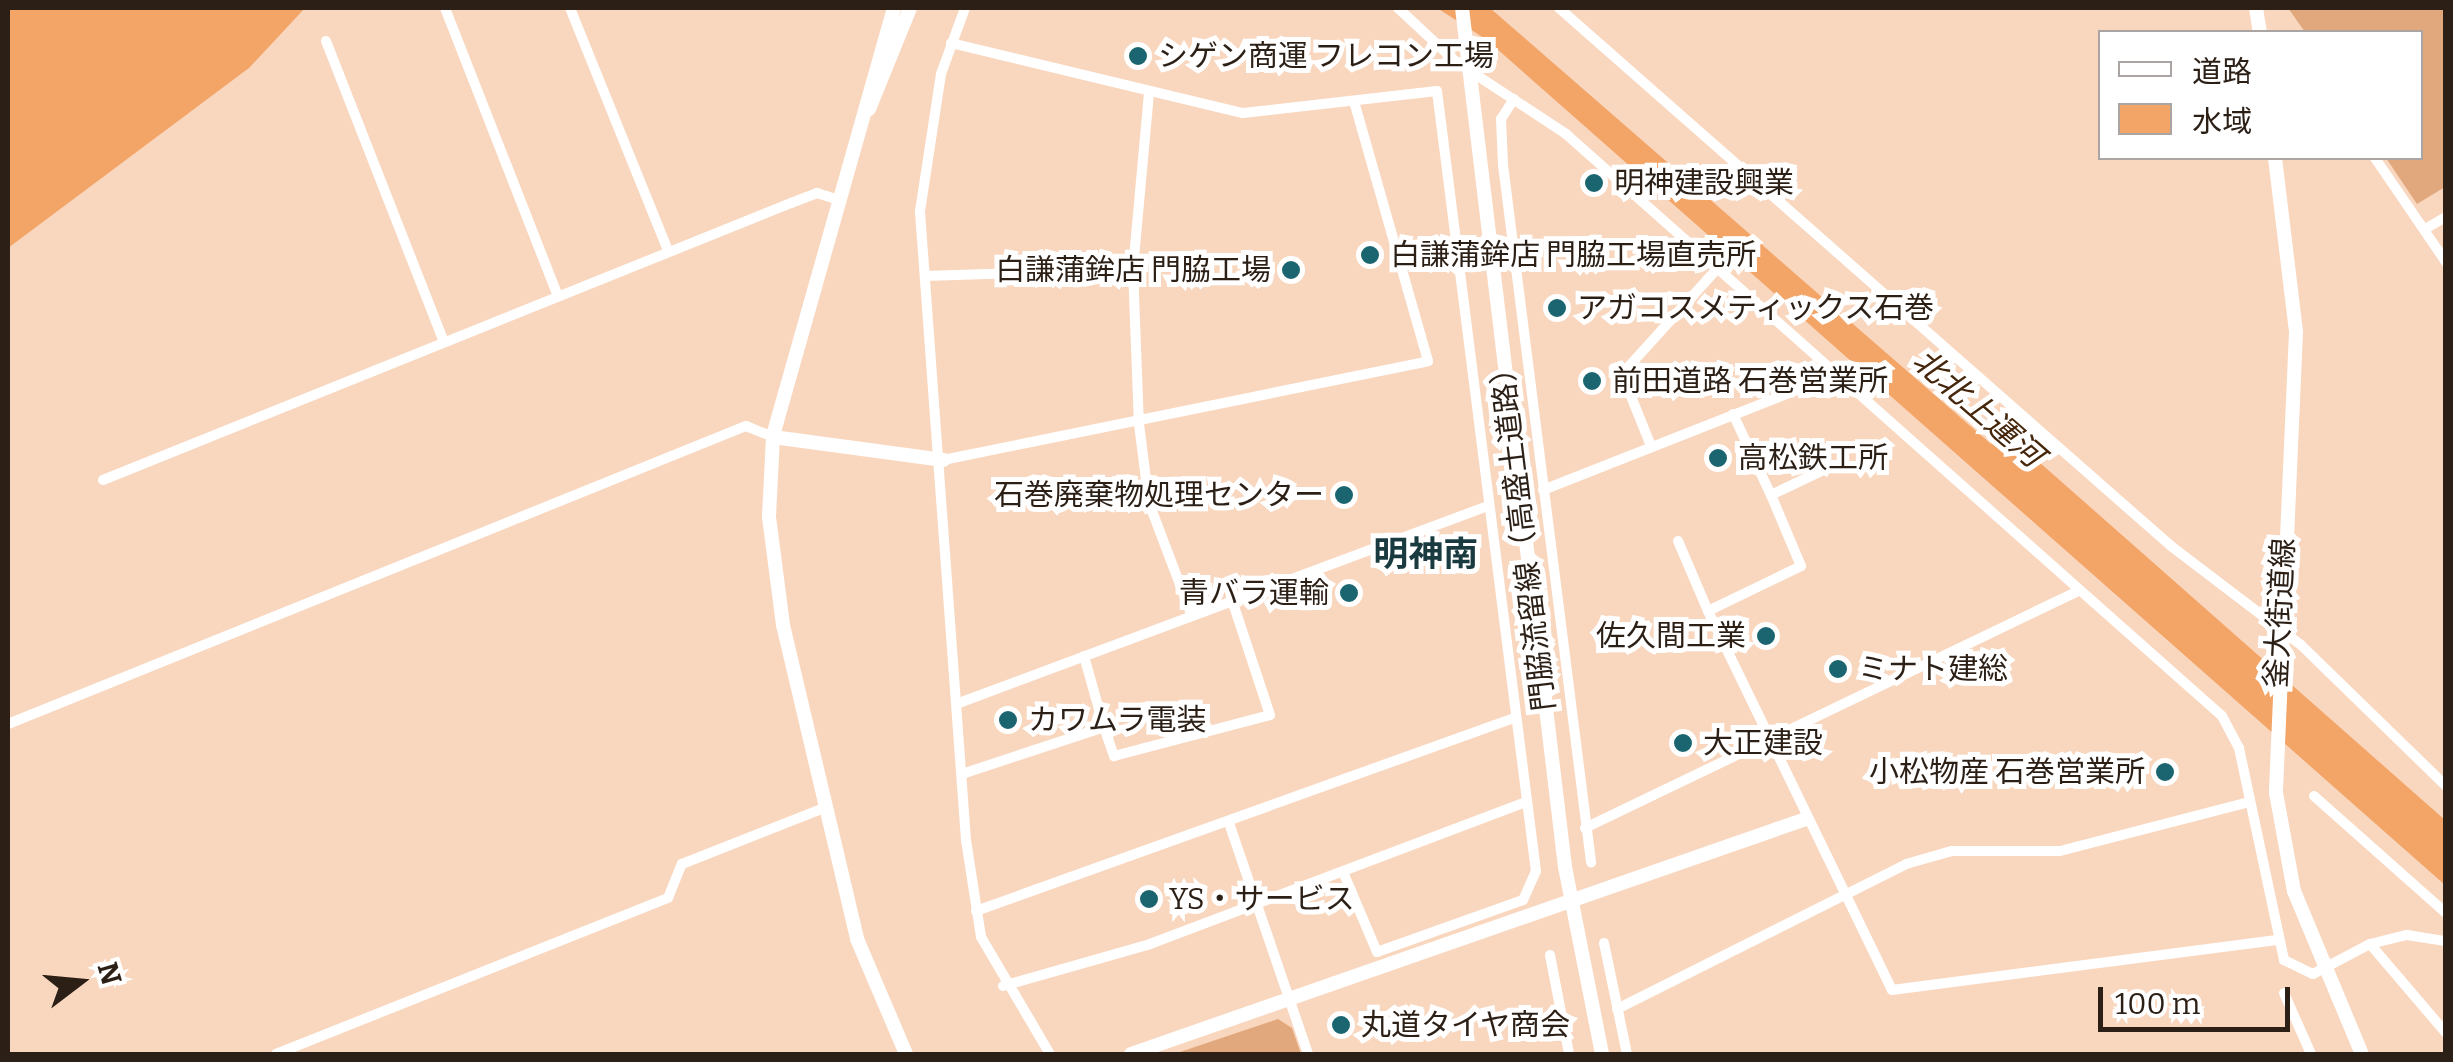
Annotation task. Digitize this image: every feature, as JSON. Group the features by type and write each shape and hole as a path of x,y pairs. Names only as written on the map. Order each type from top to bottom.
{"street":[{"path":"444,8 557,294"},
{"path":"570,8 668,250"},
{"path":"894,8 773,437 771,561 857,940 906,1054"},
{"path":"856,136 910,8"},
{"path":"965,8 951,42 925,154 925,276 943,460 962,774 976,911 1003,986 1050,1054"},
{"path":"1398,8 1469,70 1566,134 2076,592 2222,716 2239,748 2245,803 2277,940 2296,971 2325,970 2370,944 2407,935 2446,942"},
{"name":"門脇流留線（高盛土道路）","path":"1462,8 1572,904 1602,1054"},
{"path":"1559,8 2276,631 2446,786"},
{"path":"326,41 443,340"},
{"path":"951,42 1244,114 1436,91 1524,803 1536,872 1523,900 1377,952 1344,872"},
{"path":"1149,93 1133,268 1139,424 1149,504 1190,612"},
{"path":"1514,99 1500,130 1591,862"},
{"path":"8,724 746,426 773,437 943,460 1139,424 1428,361 1354,102"},
{"name":"釜大街道線","path":"2275,160 2296,332 2276,631 2273,750 2282,837 2325,970 2362,1054"},
{"path":"2376,160 2446,262"},
{"path":"103,480 557,294 816,193 839,200"},
{"path":"2425,229 2446,216"},
{"path":"925,276 1133,268"},
{"path":"1650,446 1622,374 1715,271"},
{"path":"1544,490 1835,375"},
{"path":"1708,611 1801,566 1733,414"},
{"path":"1771,495 1834,465"},
{"path":"959,703 1190,612 1488,506"},
{"path":"1678,541 1766,737 1892,990 1908,994 2277,940"},
{"path":"1585,828 1766,737 2076,592"},
{"path":"1084,656 1114,756 1270,715 1231,597"},
{"path":"976,911 1514,718"},
{"path":"962,774 1104,727"},
{"path":"2314,796 2446,912"},
{"path":"1003,986 1256,905 1524,803"},
{"path":"1616,1009 1842,892 1952,850 2060,851 2245,803"},
{"path":"276,1054 668,898 682,864 824,808"},
{"path":"1130,1054 1572,904 1806,819"},
{"path":"1230,823 1308,1054"},
{"path":"1604,944 1627,1054"},
{"path":"2370,944 2446,1034"},
{"path":"1550,955 1569,1054"},
{"path":"2284,993 2311,1054"}],"shaded area":[{"path":"2288,8 2445,8 2445,187 2417,204 2387,160 2423,160 2423,30 2304,30"},
{"path":"1278,1019 1292,1028 1301,1054 1174,1054"}],"water":[{"path":"8,8 305,8 249,68 8,248"},
{"path":"1437,8 1490,8 1991,444 2004,431 2445,820 2445,885 1487,40"}],"place":[{"name":"シゲン商運 フレコン工場","path":"1138,56"},
{"name":"明神建設興業","path":"1594,183"},
{"name":"白謙蒲鉾店 門脇工場直売所","path":"1370,255"},
{"name":"白謙蒲鉾店 門脇工場","path":"1291,270"},
{"name":"アガコスメティックス石巻","path":"1557,308"},
{"name":"前田道路 石巻営業所","path":"1592,381"},
{"name":"高松鉄工所","path":"1718,458"},
{"name":"石巻廃棄物処理センター","path":"1344,495"},
{"name":"青バラ運輸","path":"1349,593"},
{"name":"佐久間工業","path":"1766,636"},
{"name":"ミナト建総","path":"1838,669"},
{"name":"カワムラ電装","path":"1008,720"},
{"name":"大正建設","path":"1683,743"},
{"name":"小松物産 石巻営業所","path":"2165,772"},
{"name":"YS・サービス","path":"1149,899"},
{"name":"丸道タイヤ商会","path":"1341,1025"}],"district":[{"name":"明神南","path":"1426,554"}],"water label":[{"name":"北北上運河","path":"1978,408"}]}
